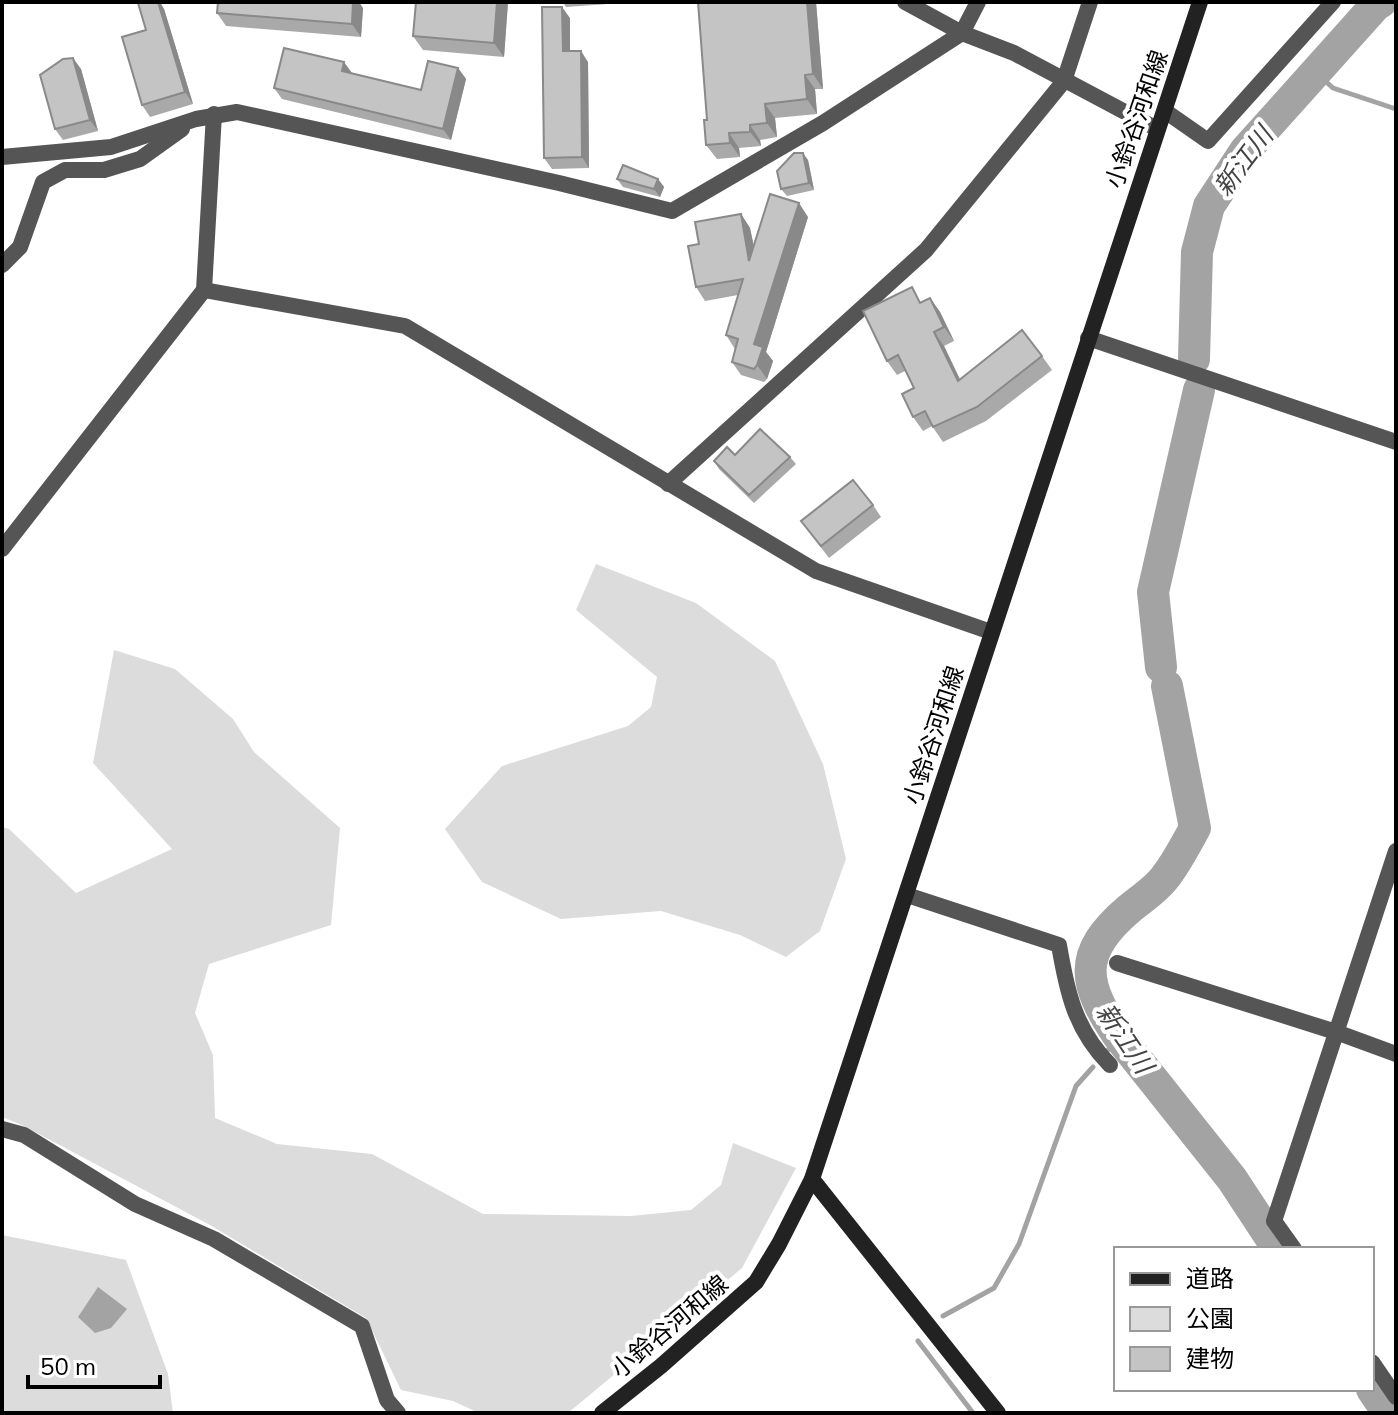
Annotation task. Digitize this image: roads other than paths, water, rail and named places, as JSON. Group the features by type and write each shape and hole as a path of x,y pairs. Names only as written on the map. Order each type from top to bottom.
{"main road":[{"name":"小鈴谷河和線","path":"602,1413 661,1366 756,1282 812,1179 1200,2"},
{"path":"812,1179 998,1413"}],"street":[{"path":"905,2 962,33 1014,53 1157,129"},
{"path":"2,157 111,147 214,114 237,112 672,211 823,123 962,33 978,2"},
{"path":"668,484 926,250 1064,81 1090,2"},
{"path":"1165,111 1208,141 1333,2"},
{"path":"2,549 204,290 214,114"},
{"path":"2,265 20,247 43,182 65,170 104,170 140,159 196,119"},
{"path":"204,290 405,326 816,571 991,632"},
{"path":"1088,338 1396,442"},
{"path":"1293,1247 1274,1221 1396,851"},
{"path":"907,895 1059,945 1068,999 1093,1048 1110,1065"},
{"path":"1117,963 1396,1054"},
{"path":"2,1129 24,1135 135,1204 214,1239 362,1326 387,1400 398,1413"},
{"path":"1374,1365 1396,1397"}],"waterway":[{"name":"新江川","path":"1194,359 1197,252 1209,206 1245,151 1381,2"},
{"path":"1315,72 1333,88 1396,109"},
{"name":"新江川","path":"1161,667 1153,592 1199,390"},
{"name":"新江川","path":"1167,686 1195,828 1162,881 1112,925 1100,941 1093,955 1092,985 1119,1037 1232,1179 1277,1247"},
{"path":"1108,1050 1119,1037"},
{"path":"943,1316 994,1288 1019,1244 1076,1086 1093,1067"},
{"path":"918,1341 973,1413"},
{"name":"新江川","path":"1373,1391 1388,1413"}]}
